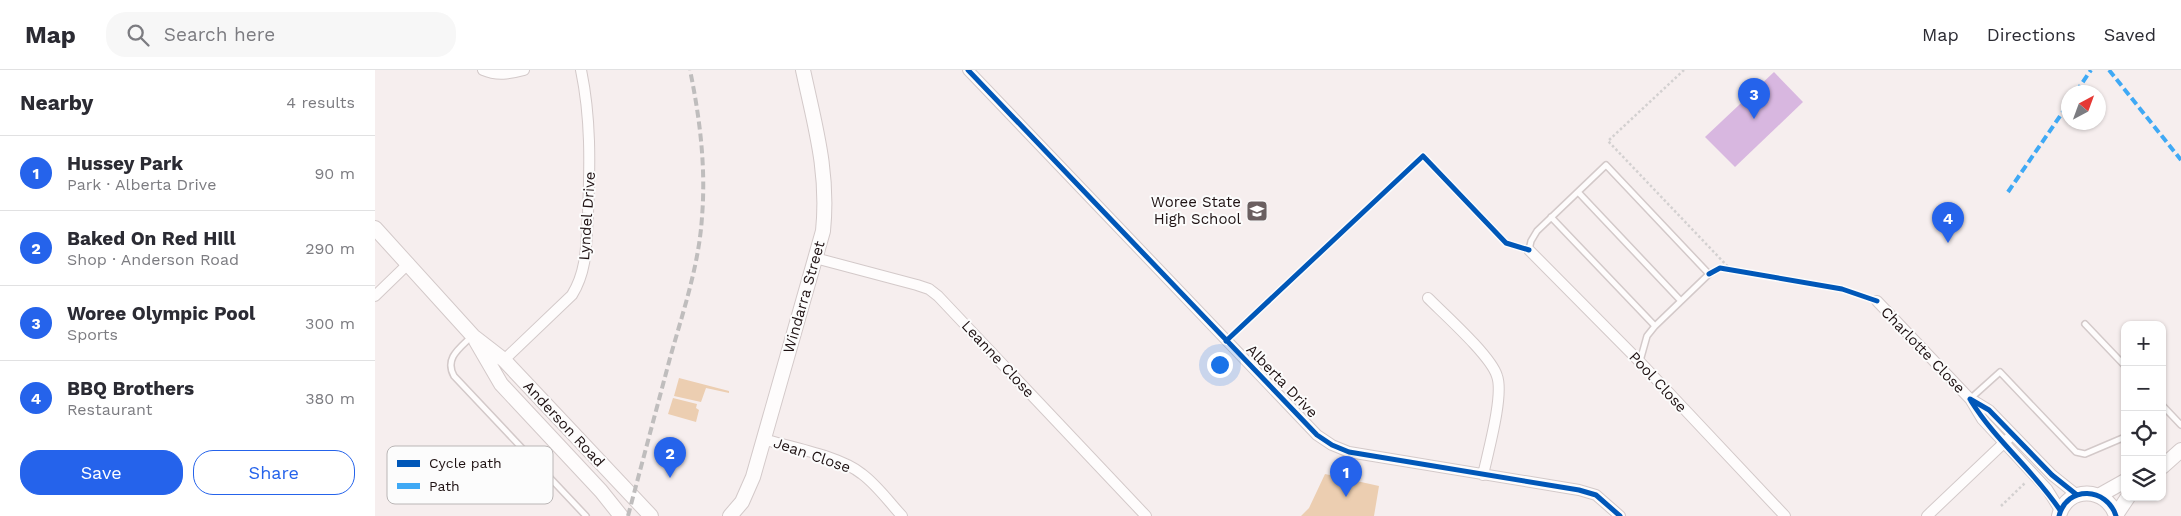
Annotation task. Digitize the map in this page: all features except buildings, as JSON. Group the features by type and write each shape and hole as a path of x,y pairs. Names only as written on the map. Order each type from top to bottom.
{"street":[{"path":"483,70 495,74 508,74 523,70"},
{"name":"Lyndel Drive","path":"504,360 572,295 580,282 585,261 591,156 589,117 581,70"},
{"name":"Windarra Street","path":"730,516 739,506 749,487 823,231 825,186 823,165 803,70"},
{"name":"Alberta Drive","path":"967,70 1317,436 1349,452 1579,490 1596,495 1620,516"},
{"name":"Anderson Road","path":"375,228 409,263 473,336 506,389 601,491 621,516"},
{"name":"Pool Close","path":"1529,250 1640,362 1785,516"},
{"name":"Leanne Close","path":"815,258 917,285 929,289 938,296 1146,516"},
{"path":"375,296 409,263"},
{"path":"1428,298 1490,362 1498,376 1499,394 1483,475"},
{"name":"Charlotte Close","path":"1877,301 1970,399 1982,419 2047,489 2060,513"},
{"name":"Anderson Road","path":"473,336 504,360 651,516"},
{"path":"493,370 504,360"},
{"name":"Charlotte Close","path":"1970,399 1989,410 2051,475 2077,495"},
{"path":"1927,516 2012,435"},
{"name":"Jean Close","path":"763,439 838,461 852,468 862,474 902,516"},
{"path":"2166,453 2181,442"},
{"path":"2166,463 2181,450"},
{"path":"2100,496 2121,483"},
{"path":"2060,513 2065,504 2077,495 2093,493 2100,496 2107,500 2116,515 2125,501"}],"lane":[{"path":"1529,250 1531,241 1551,216 1607,165 1709,274 1647,336 1640,362"},
{"path":"1578,192 1681,301"},
{"path":"1551,216 1655,326"},
{"path":"2085,324 2121,362"},
{"path":"473,336 451,358 450,366 454,376 520,446"},
{"path":"1970,399 2000,372 2076,452 2085,454 2121,439"},
{"path":"2166,409 2181,425"},
{"path":"553,481 586,516"}],"path":[{"path":"1684,70 1608,141 1732,270"},
{"path":"1709,274 1720,268 1741,272"},
{"path":"2001,506 2028,484 2020,475 2019,460"}],"shaded area":[{"path":"1774,72 1803,102 1735,167 1705,137"},
{"path":"679,378 729,391 729,393 706,388 701,402 674,396"},
{"path":"673,398 697,404 696,408 699,410 696,422 668,414"},
{"path":"1325,474 1379,486 1374,516 1301,516 1309,508"}],"railway":[{"path":"628,516 698,253 703,198 703,161 697,107 690,70"}],"marked path":[{"path":"2081,85 2091,70"},
{"path":"2109,70 2181,160"},
{"path":"2008,192 2061,115"}],"cycle path":[{"path":"968,70 1317,435 1332,445 1349,452 1579,490 1596,495 1620,516"},
{"path":"1226,341 1423,156 1506,243 1529,250"},
{"path":"1709,274 1720,268 1842,289 1877,301"},
{"path":"1970,399 1989,410 2052,475 2077,495"},
{"path":"1971,401 1981,416 2039,482 2060,510"},
{"path":"2059,516 2063,506 2070,499 2078,495 2087,494 2096,495 2104,499 2111,506 2116,516"}],"place":[{"name":"Woree Olympic Pool","path":"1754,119"},
{"name":"Woree State High School","path":"1257,211"},
{"name":"BBQ Brothers","path":"1948,243"},
{"name":"Baked On Red HIll","path":"670,478"},
{"name":"Hussey Park","path":"1346,497"}]}
